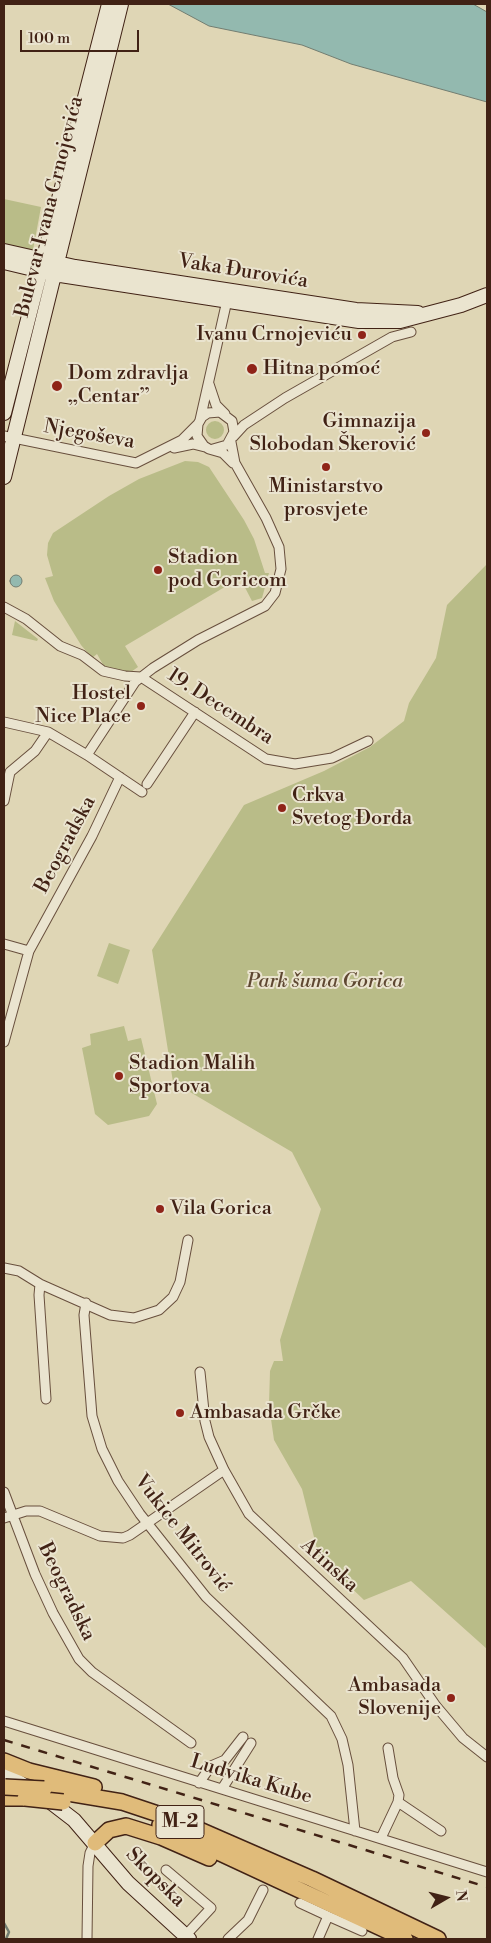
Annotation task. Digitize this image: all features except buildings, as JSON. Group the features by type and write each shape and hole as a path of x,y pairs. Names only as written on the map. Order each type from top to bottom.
{"main road":[{"path":"101,62 109,4"},
{"path":"101,62 121,4"},
{"name":"Bulevar Ivana Crnojevića","path":"4,477 8,437 101,62"},
{"path":"4,251 49,267"},
{"path":"4,262 49,267"},
{"name":"Bulevar Ivana Crnojevića","path":"4,413 49,267"},
{"name":"Vaka Đurovića","path":"49,267 228,295 356,310 400,311 423,314 487,295"},
{"path":"4,1761 29,1771 134,1796 178,1812 271,1852 293,1864 307,1892"},
{"name":"M-2","path":"4,1789 77,1798 176,1831 280,1873 307,1892 406,1939"},
{"name":"Skopska","path":"4,1789 55,1804 74,1820 128,1883 187,1937"},
{"path":"95,1843 109,1830 116,1827 136,1828 267,1884 307,1892"},
{"name":"M-2","path":"307,1892 438,1939"}],"street":[{"name":"Vaka Đurovića","path":"199,422 228,295"},
{"path":"166,450 190,444 210,448 224,448 241,428 259,415 376,346 397,335 411,332"},
{"path":"209,384 216,405 227,416 234,428 232,439"},
{"path":"166,450 189,435 199,422 212,412 245,419 259,415"},
{"path":"199,422 198,438 210,448"},
{"name":"Njegoševa","path":"8,437 132,463 140,462 166,450"},
{"name":"19. Decembra","path":"87,755 129,688 141,677 198,640 265,606 275,593 281,569 279,547 266,518 237,468 232,455 232,439"},
{"name":"19. Decembra","path":"210,448 225,454 237,468"},
{"name":"19. Decembra","path":"4,607 26,619 60,646 82,654 102,671 141,677 266,760 295,764 332,758 368,741"},
{"path":"147,784 195,712"},
{"path":"4,722 48,732 87,755 142,792"},
{"path":"4,801 7,771 35,751 48,732"},
{"name":"Beogradska","path":"4,1042 29,951 92,836 120,777"},
{"path":"4,944 29,951"},
{"path":"4,1268 19,1271 40,1284 110,1315 123,1318 141,1317 159,1310 173,1297 178,1287 188,1240"},
{"path":"40,1284 39,1295 46,1399"},
{"name":"Vukice Mitrović","path":"86,1303 84,1315 91,1408 95,1430 118,1482 147,1523 206,1596 331,1716 342,1739 348,1765 356,1822 355,1831"},
{"name":"Atinska","path":"200,1372 207,1429 224,1470 254,1520 403,1658 436,1706 463,1738 487,1757"},
{"path":"8,1517 26,1511 40,1511 111,1539 130,1535 224,1470"},
{"name":"Beogradska","path":"4,1492 8,1517 53,1613 79,1659 92,1672 191,1743"},
{"name":"Ludvika Kube","path":"4,1721 487,1872"},
{"path":"199,1783 211,1766 225,1760 243,1737"},
{"path":"222,1789 251,1743"},
{"path":"380,1838 398,1802 399,1795 393,1778 388,1748"},
{"path":"398,1802 441,1831"},
{"path":"87,1939 88,1866 90,1853 95,1843"},
{"path":"166,1870 211,1908 187,1937"},
{"path":"228,1939 248,1920 263,1890"},
{"path":"307,1892 328,1916 362,1932"},
{"path":"318,1939 328,1916"}],"green space":[{"path":"4,199 41,207 33,250 4,244"},
{"path":"211,421 219,421 224,426 222,437 211,439 206,434 206,426"},
{"name":"Stadion pod Goricom","path":"185,461 198,462 209,467 244,520 254,539 265,573 269,573 262,598 252,601 240,578 125,646 138,667 128,674 105,668 97,654 92,658 81,645 54,601 45,578 53,576 47,555 48,543 53,533 109,496 139,479"},
{"name":"Park šuma Gorica","path":"487,564 487,1649 411,1581 364,1600 319,1557 302,1489 274,1440 269,1405 270,1371 274,1361 283,1361 280,1340 321,1209 292,1152 173,1082 152,950 244,805 324,771 370,747 404,721 409,703 436,658 447,605"},
{"path":"15,621 38,639 37,641 12,635"},
{"path":"109,943 130,950 118,984 97,976"},
{"name":"Stadion Malih Sportova","path":"124,1026 128,1041 141,1038 157,1104 149,1116 108,1125 95,1114 82,1048 91,1045 90,1034"}],"water":[{"path":"168,4 473,4 487,12 487,102 351,64 302,45 209,26"},
{"path":"18,575 21,576 21,586 14,587 11,586 10,579 11,576"}],"waterway":[{"path":"4,1923 9,1932 6,1939"}],"railway":[{"path":"4,1740 487,1887"}],"place":[{"name":"Ivanu Crnojeviću","path":"362,335"},
{"name":"Hitna pomoć","path":"252,369"},
{"name":"Dom zdravlja „Centar”","path":"57,386"},
{"name":"Gimnazija Slobodan Škerović","path":"426,433"},
{"name":"Ministarstvo prosvjete","path":"326,467"},
{"name":"Stadion pod Goricom","path":"158,570"},
{"name":"Hostel Nice Place","path":"141,706"},
{"name":"Crkva Svetog Đorđa","path":"282,808"},
{"name":"Stadion Malih Sportova","path":"119,1076"},
{"name":"Vila Gorica","path":"160,1209"},
{"name":"Ambasada Grčke","path":"180,1413"},
{"name":"Ambasada Slovenije","path":"451,1698"}]}
